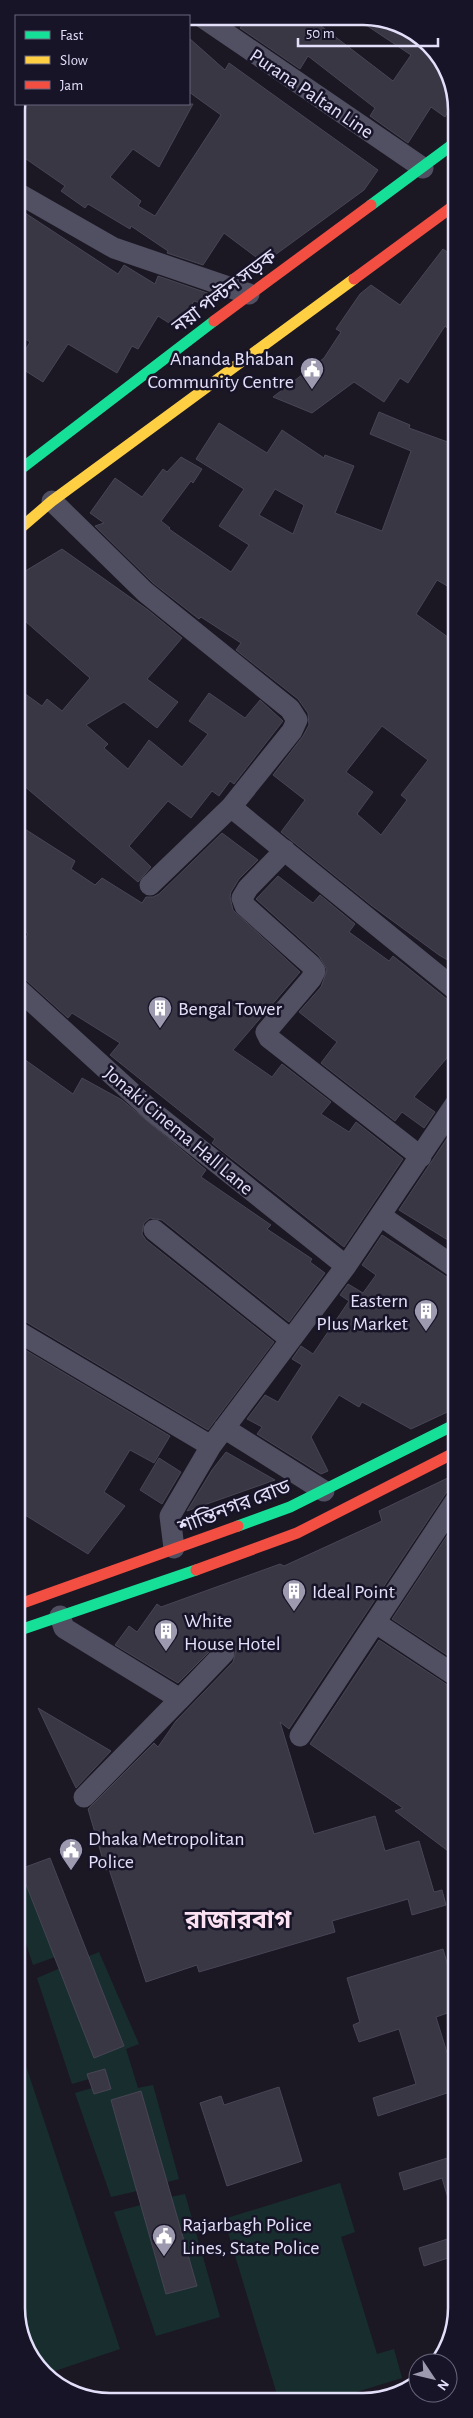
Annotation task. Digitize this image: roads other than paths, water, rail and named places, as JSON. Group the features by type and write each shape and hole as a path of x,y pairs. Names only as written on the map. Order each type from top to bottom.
{"main road":[{"name":"নয়া পল্টন সড়ক","path":"25,465 249,294 448,148"},
{"path":"25,524 52,501 448,210"},
{"name":"শান্তিনগর রোড","path":"25,1602 290,1507 448,1428"},
{"path":"25,1629 250,1552 297,1533 448,1456"}],"street":[{"name":"Purana Paltan Line","path":"218,25 423,168"},
{"path":"25,197 114,248 249,294"},
{"path":"52,501 146,592 290,709 297,720 292,731 231,807 150,885"},
{"path":"231,807 448,983"},
{"path":"285,850 248,888 242,898 245,906 311,965 315,971 312,979 266,1032 269,1038 421,1157"},
{"name":"Jonaki Cinema Hall Lane","path":"25,995 153,1112 346,1266"},
{"path":"174,1548 170,1516 211,1446 346,1266 448,1115"},
{"path":"381,1216 448,1262"},
{"path":"154,1230 290,1339"},
{"path":"25,1336 211,1446"},
{"path":"224,1428 324,1491"},
{"path":"300,1736 448,1512"},
{"path":"60,1616 64,1628 180,1699"},
{"path":"376,1623 448,1671"},
{"path":"84,1797 224,1652"}],"place":[{"name":"Ananda Bhaban Community Centre","path":"312,390"},
{"name":"Bengal Tower","path":"160,1029"},
{"name":"Eastern Plus Market","path":"426,1332"},
{"name":"Ideal Point","path":"294,1612"},
{"name":"White House Hotel","path":"166,1652"},
{"name":"Dhaka Metropolitan Police","path":"71,1871"},
{"name":"Rajarbagh Police Lines, State Police","path":"164,2257"}],"district":[{"name":"রাজারবাগ","path":"238,1919"}]}
